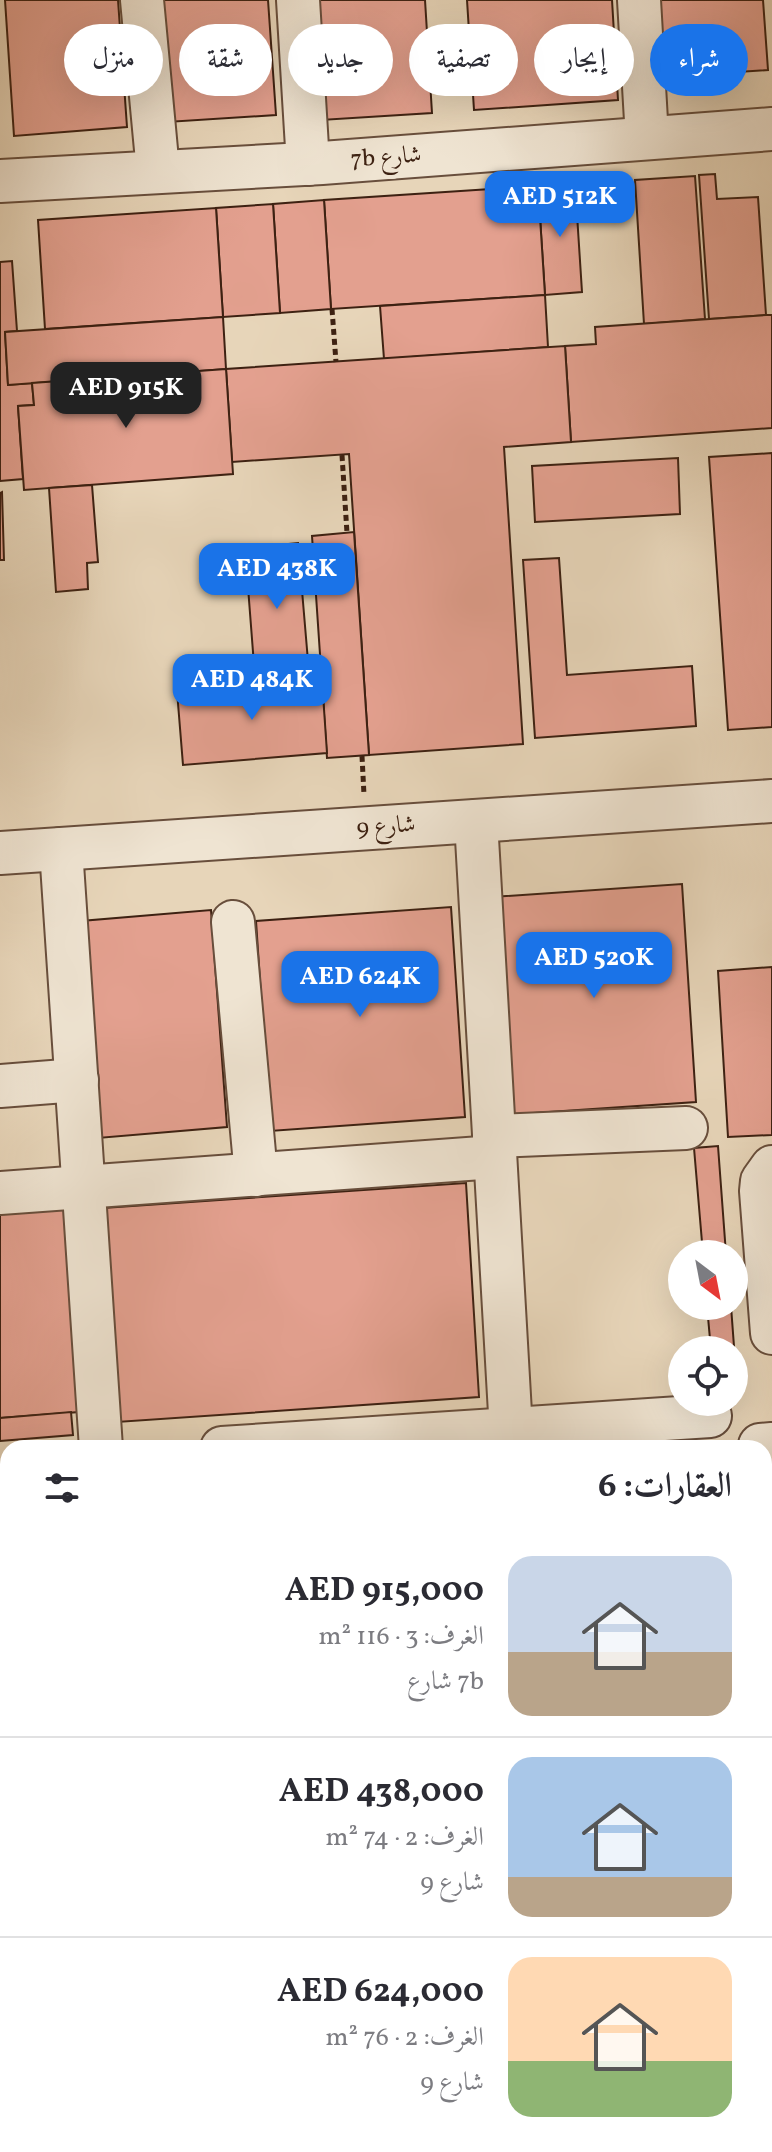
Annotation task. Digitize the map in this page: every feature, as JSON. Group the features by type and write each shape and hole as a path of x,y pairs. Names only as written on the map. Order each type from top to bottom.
{"street":[{"path":"142,0 158,171"},
{"path":"298,0 308,164"},
{"path":"639,0 647,138"},
{"name":"7b شارع","path":"0,181 308,164 772,129"},
{"name":"شارع 9","path":"0,853 772,801"},
{"path":"476,821 512,1438"},
{"path":"61,849 100,1440"},
{"path":"233,922 256,1175"},
{"path":"0,1086 77,1080"},
{"path":"0,1193 256,1175 494,1146 686,1128"},
{"path":"772,1167 762,1181 761,1191 772,1333"},
{"path":"453,1440 512,1438 710,1416"}],"path":[{"path":"332,309 336,362"},
{"path":"342,455 347,533"}],"building":[{"path":"5,0 118,0 120,24 64,24 64,96 125,96 127,127 14,136"},
{"path":"159,0 268,0 270,24 179,24 179,96 272,96 272,58 276,115 167,122 163,24"},
{"path":"314,0 425,0 426,24 409,24 409,96 431,96 432,113 321,120 320,96 393,96 393,24 315,24"},
{"path":"467,0 612,0 613,24 534,24 534,96 618,96 618,100 474,110 473,96 518,96 518,24 469,24"},
{"path":"659,0 763,0 768,70 748,71 748,24 660,24"},
{"path":"715,174 717,199 758,197 766,315 709,319 699,175"},
{"path":"695,176 705,319 644,324 635,180"},
{"path":"575,183 582,292 545,295 538,186"},
{"path":"538,186 545,295 331,309 324,200"},
{"path":"324,200 331,309 280,313 273,204"},
{"path":"273,204 280,313 223,317 216,208"},
{"path":"216,208 223,317 45,329 38,220"},
{"path":"12,261 17,331 5,332 8,385 32,383 34,405 18,406 23,479 0,481 0,262"},
{"path":"545,295 548,347 384,359 380,306"},
{"path":"772,315 772,428 571,442 565,346 596,344 595,327"},
{"path":"223,317 226,369 8,385 5,332"},
{"path":"565,346 571,442 504,447 523,744 369,755 349,454 232,462 226,369"},
{"path":"226,369 233,474 24,490 18,406 34,405 32,383"},
{"path":"772,453 772,727 728,730 709,457"},
{"path":"678,458 680,514 535,522 532,466"},
{"path":"92,485 98,562 87,563 88,589 56,592 49,488"},
{"path":"0,493 4,560 0,560"},
{"path":"354,532 369,755 327,758 312,536"},
{"path":"298,543 309,673 255,678 245,548"},
{"path":"559,558 567,675 692,666 696,726 535,738 523,560"},
{"path":"322,680 327,753 183,765 177,691"},
{"path":"682,884 696,1102 506,1115 492,897"},
{"path":"451,907 465,1117 270,1131 256,921"},
{"path":"211,910 227,1127 98,1138 81,921"},
{"path":"772,967 772,1135 728,1137 718,971"},
{"path":"718,1146 725,1240 702,1240 694,1148"},
{"path":"466,1183 479,1397 117,1422 103,1208"},
{"path":"65,1207 79,1412 0,1418 0,1212"},
{"path":"708,1320 732,1320 733,1336 710,1336"},
{"path":"71,1412 73,1435 0,1440 0,1418"}]}
